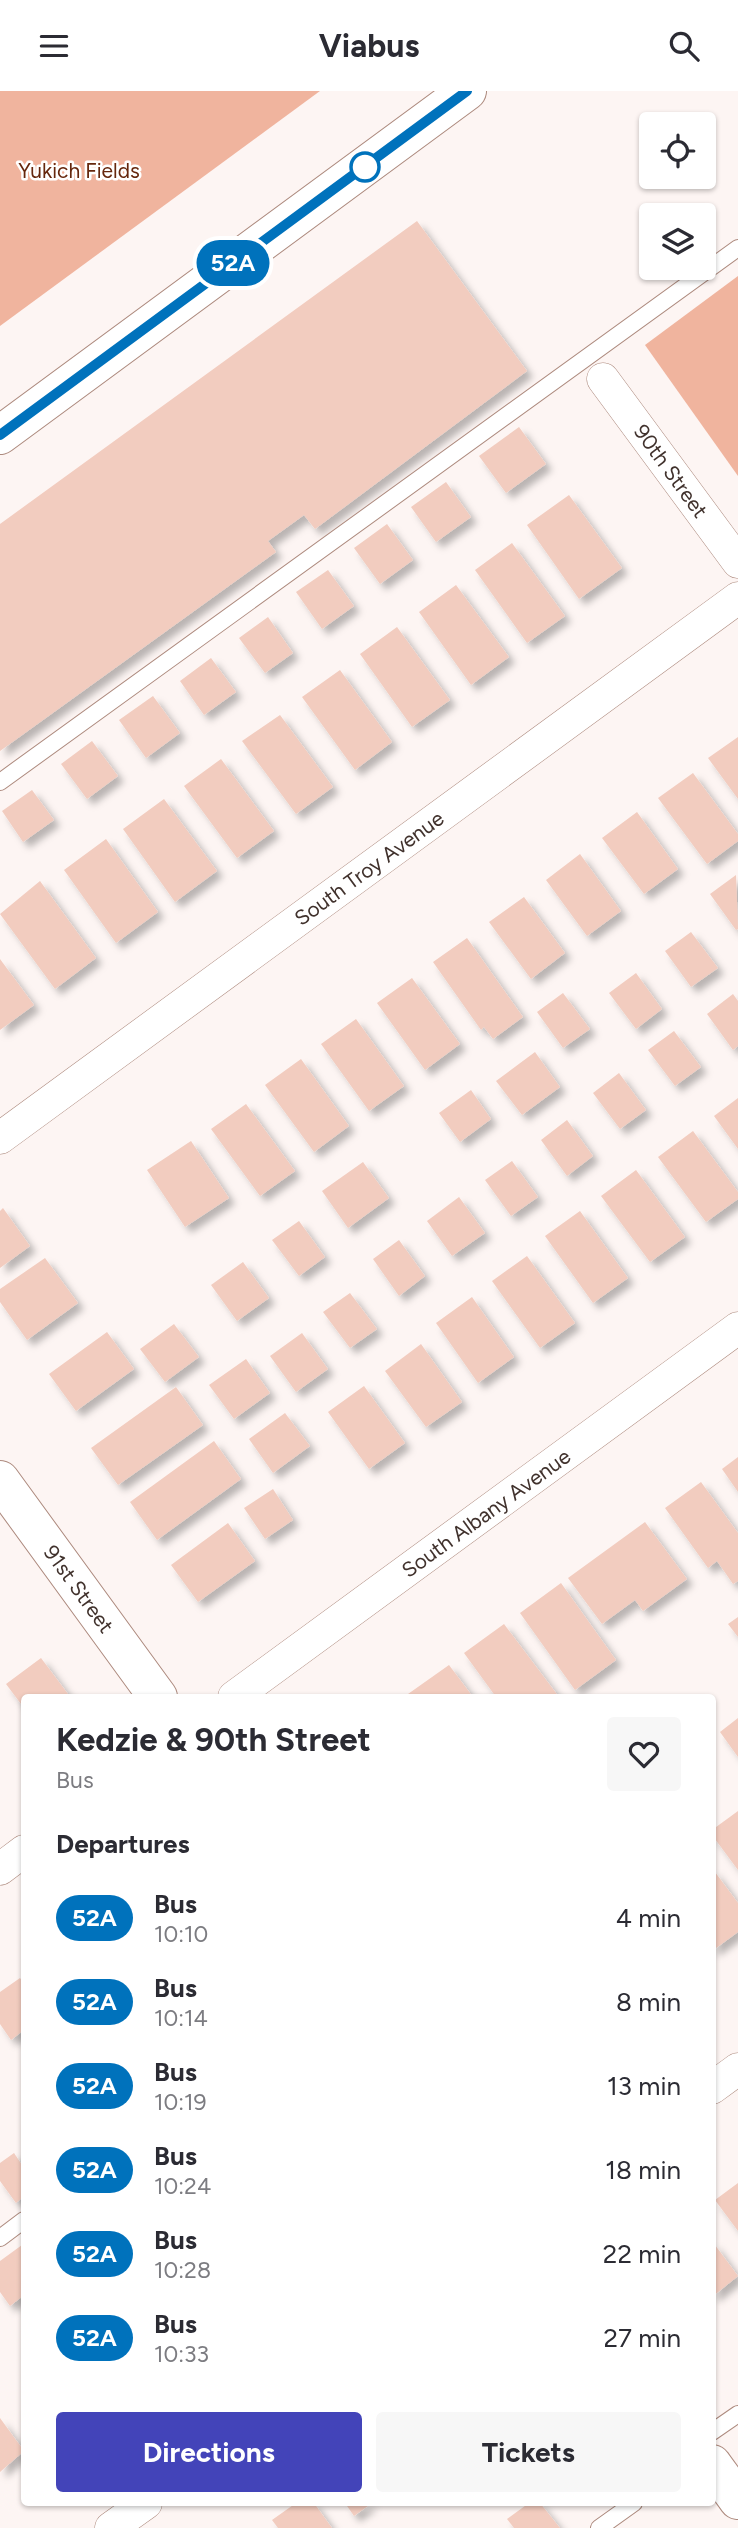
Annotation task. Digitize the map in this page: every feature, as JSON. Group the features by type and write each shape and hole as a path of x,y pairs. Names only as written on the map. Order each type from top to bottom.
{"main road":[{"path":"0,435 467,91"},
{"name":"91st Street","path":"3,1490 156,1694"},
{"path":"716,2470 738,2500"}],"street":[{"name":"90th Street","path":"603,379 738,562"},
{"name":"South Troy Avenue","path":"0,1138 738,598"},
{"name":"South Albany Avenue","path":"238,1694 738,1328"},
{"path":"0,1869 21,1853"},
{"path":"716,2085 738,2069"},
{"path":"111,2528 142,2506"}],"lane":[{"path":"0,782 738,249"},
{"path":"0,2238 21,2222"},
{"path":"716,2429 738,2414"},
{"path":"599,2528 630,2506"}],"green space":[{"name":"Yukich Fields","path":"0,91 320,91 0,326"},
{"path":"738,276 738,476 645,345"}],"building":[{"path":"417,221 527,371 315,529 304,515 268,541 276,552 0,751 0,524"},
{"path":"519,427 546,464 506,493 479,456"},
{"path":"446,482 471,517 436,542 411,507"},
{"path":"569,495 622,568 579,599 527,525"},
{"path":"387,524 413,560 380,584 354,548"},
{"path":"512,543 565,616 527,643 475,570"},
{"path":"328,570 354,606 322,629 296,592"},
{"path":"456,585 509,657 471,685 419,612"},
{"path":"268,617 293,653 265,673 239,638"},
{"path":"397,627 450,700 412,727 360,654"},
{"path":"211,658 236,692 204,715 180,681"},
{"path":"340,670 392,742 355,770 302,697"},
{"path":"153,696 180,733 146,758 119,720"},
{"path":"280,715 333,787 296,814 242,741"},
{"path":"738,737 738,799 708,758"},
{"path":"92,741 118,776 87,799 61,764"},
{"path":"221,759 274,831 237,858 184,786"},
{"path":"693,773 738,834 738,841 707,864 658,798"},
{"path":"32,790 54,820 23,842 2,811"},
{"path":"164,799 217,871 175,902 123,829"},
{"path":"637,812 678,869 644,894 602,838"},
{"path":"106,839 158,912 116,943 64,870"},
{"path":"580,854 621,911 587,936 546,880"},
{"path":"736,875 738,929 736,930 710,894"},
{"path":"40,881 96,958 55,989 0,914"},
{"path":"524,897 565,953 531,979 489,922"},
{"path":"691,932 718,968 691,987 665,951"},
{"path":"467,938 523,1017 493,1039 484,1027 481,1030 433,962"},
{"path":"0,959 34,1005 0,1030"},
{"path":"636,973 662,1009 636,1029 609,993"},
{"path":"412,978 460,1044 425,1070 377,1003"},
{"path":"563,993 590,1029 563,1048 537,1012"},
{"path":"733,994 738,1001 738,1046 733,1050 707,1014"},
{"path":"356,1019 404,1086 369,1111 321,1044"},
{"path":"674,1031 701,1067 675,1086 648,1050"},
{"path":"535,1052 560,1087 522,1115 496,1081"},
{"path":"301,1059 349,1126 314,1152 265,1085"},
{"path":"619,1073 646,1110 620,1129 593,1093"},
{"path":"471,1090 491,1119 460,1142 439,1113"},
{"path":"738,1098 738,1149 714,1116"},
{"path":"246,1104 295,1171 260,1196 211,1129"},
{"path":"567,1120 593,1156 567,1176 541,1140"},
{"path":"693,1131 738,1192 738,1199 706,1222 658,1157"},
{"path":"191,1141 229,1198 185,1227 147,1170"},
{"path":"512,1161 538,1197 511,1216 485,1180"},
{"path":"363,1162 389,1198 348,1228 322,1191"},
{"path":"636,1170 685,1237 650,1262 601,1196"},
{"path":"459,1197 485,1233 452,1256 427,1221"},
{"path":"3,1208 30,1246 0,1268 0,1211"},
{"path":"580,1211 628,1278 593,1303 545,1236"},
{"path":"299,1221 325,1257 299,1276 272,1240"},
{"path":"399,1240 425,1276 399,1296 373,1259"},
{"path":"527,1256 575,1323 540,1348 492,1281"},
{"path":"45,1258 78,1303 27,1340 0,1302 0,1289"},
{"path":"243,1262 269,1298 237,1321 211,1285"},
{"path":"350,1293 377,1329 350,1348 323,1312"},
{"path":"472,1297 514,1357 478,1383 436,1323"},
{"path":"174,1324 199,1357 165,1382 140,1349"},
{"path":"107,1332 134,1369 76,1411 49,1374"},
{"path":"302,1333 328,1369 296,1392 270,1356"},
{"path":"421,1344 462,1402 426,1427 385,1371"},
{"path":"246,1359 270,1393 234,1419 209,1385"},
{"path":"364,1386 405,1443 369,1469 328,1412"},
{"path":"176,1387 203,1425 118,1485 91,1448"},
{"path":"285,1413 310,1446 273,1473 249,1439"},
{"path":"214,1441 241,1479 157,1540 130,1502"},
{"path":"738,1457 738,1492 722,1469"},
{"path":"701,1482 738,1533 738,1581 733,1584 717,1561 708,1568 665,1508"},
{"path":"273,1489 293,1520 265,1539 244,1508"},
{"path":"645,1522 687,1579 643,1611 635,1600 602,1624 568,1578"},
{"path":"228,1523 255,1561 198,1602 171,1565"},
{"path":"561,1583 616,1660 575,1690 520,1613"},
{"path":"738,1617 738,1637 728,1624"},
{"path":"504,1624 557,1694 494,1694 464,1653"},
{"path":"41,1658 68,1694 21,1694 21,1704 6,1684"},
{"path":"449,1665 471,1694 408,1694"},
{"path":"738,1718 738,1757 720,1732"},
{"path":"738,1811 738,1870 716,1840 716,1827"},
{"path":"716,1873 738,1903 738,1932 716,1948"},
{"path":"21,1980 21,2032 11,2040 0,2024 0,1992"},
{"path":"14,2153 21,2164 21,2199 16,2203 0,2181 0,2163"},
{"path":"738,2183 738,2231 716,2201"},
{"path":"21,2246 21,2297 10,2306 0,2292 0,2261"},
{"path":"716,2246 738,2276 716,2294"},
{"path":"0,2418 21,2447 21,2454 0,2472"},
{"path":"292,2506 316,2506 332,2528 278,2528 272,2520"},
{"path":"347,2506 368,2506 354,2516"},
{"path":"525,2506 542,2506 560,2528 514,2528 507,2519"}],"bus line":[{"name":"52A","path":"0,435 467,91"}]}
